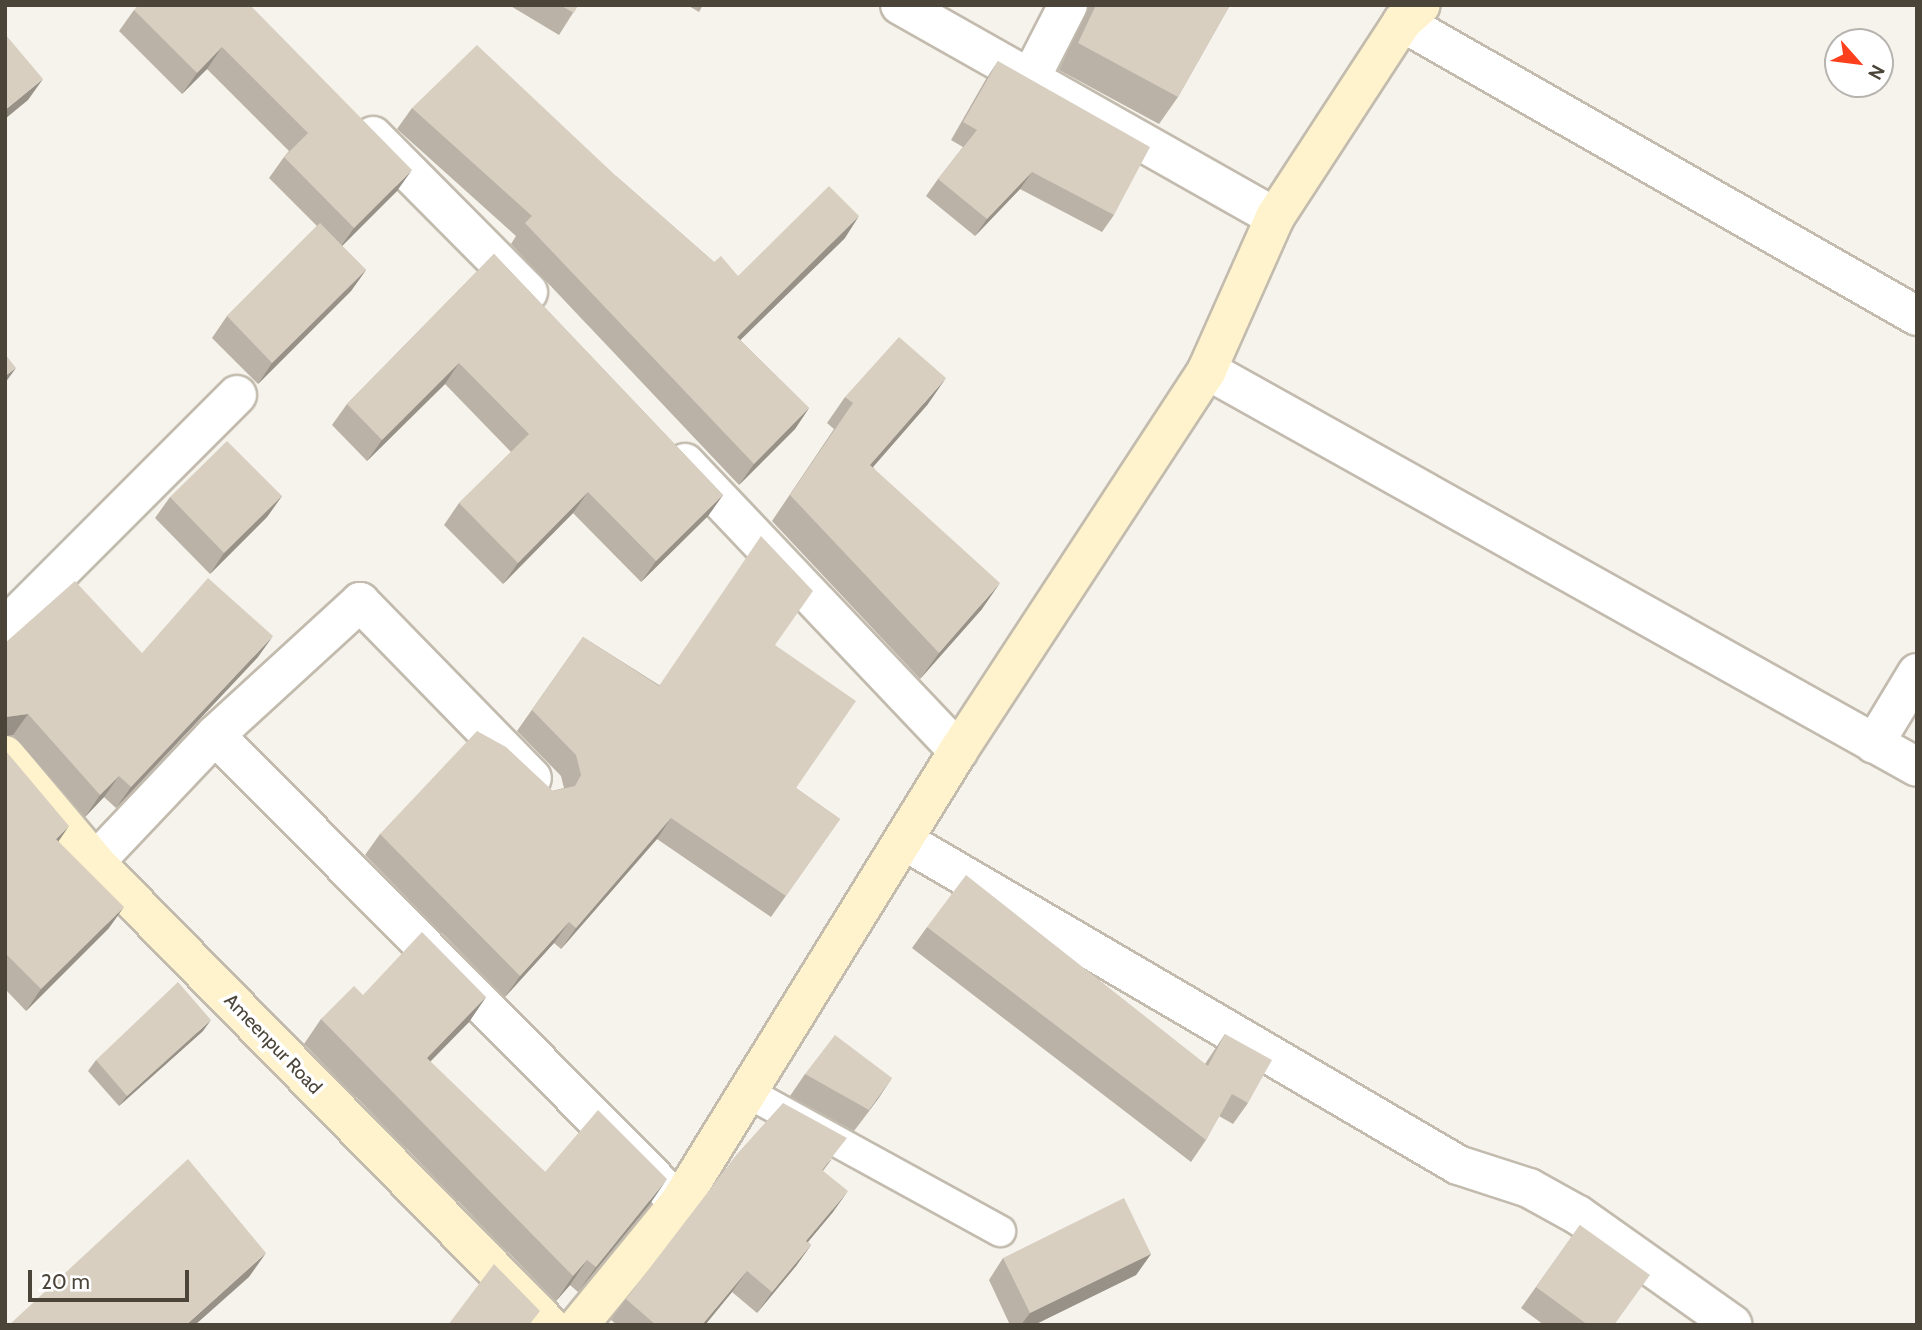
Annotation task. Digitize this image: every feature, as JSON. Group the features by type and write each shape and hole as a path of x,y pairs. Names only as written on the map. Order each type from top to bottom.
{"street":[{"path":"900,5 1275,217"},
{"path":"1030,79 1068,5"},
{"path":"579,1325 679,1203 958,751 1207,370 1275,217 1412,14 1917,317"},
{"path":"352,114 556,322"},
{"path":"1207,370 1917,767"},
{"path":"5,627 237,395"},
{"path":"657,433 958,751"},
{"path":"95,862 215,736 360,602 545,791"},
{"path":"1874,744 1917,673"},
{"path":"215,736 679,1203"},
{"name":"Ameenpur Road","path":"5,755 95,862 548,1325"},
{"path":"903,840 1458,1165 1529,1188 1578,1215 1732,1324"}],"lane":[{"path":"747,1092 1000,1231"}],"building":[{"path":"138,5 250,5 412,170 354,228 284,157 308,133 222,47 197,73 134,10"},
{"path":"560,5 578,5 574,13"},
{"path":"1096,5 1230,5 1178,97 1078,43"},
{"path":"5,34 43,79 5,110"},
{"path":"477,45 616,176 714,262 721,256 738,276 829,186 859,216 737,337 809,408 754,464 525,223 532,216 412,108"},
{"path":"998,61 1150,147 1114,215 1032,172 987,219 938,179 977,130 963,122"},
{"path":"320,223 366,270 272,363 227,316"},
{"path":"494,254 723,495 656,561 588,492 518,563 459,503 529,434 459,363 382,440 347,404"},
{"path":"899,337 946,378 870,465 1000,583 939,653 790,495 853,403 845,397"},
{"path":"5,354 16,368 5,376"},
{"path":"227,441 282,496 224,553 170,497"},
{"path":"761,536 813,591 775,645 856,701 796,788 840,819 786,896 671,818 576,928 569,922 520,976 380,834 477,731 506,747 553,791 575,786 581,775 576,755 532,710 583,637 659,686"},
{"path":"208,578 273,636 131,787 119,776 100,795 28,714 5,718 5,643 75,581 142,653"},
{"path":"5,750 69,826 56,839 124,907 41,989 5,953"},
{"path":"966,875 1208,1066 1225,1034 1272,1060 1248,1103 1232,1094 1206,1140 927,927"},
{"path":"422,932 486,997 427,1058 545,1172 598,1110 667,1179 596,1267 587,1260 573,1276 321,1019 354,986 363,995"},
{"path":"178,982 211,1020 127,1096 96,1060"},
{"path":"835,1035 892,1078 869,1110 805,1074"},
{"path":"783,1103 847,1138 822,1170 848,1191 806,1241 811,1245 772,1292 747,1271 702,1325 656,1325 626,1299 737,1154"},
{"path":"188,1159 266,1253 186,1325 9,1325"},
{"path":"1124,1198 1151,1254 1030,1313 1003,1258"},
{"path":"1580,1225 1650,1275 1614,1325 1588,1325 1536,1287"},
{"path":"494,1264 540,1311 529,1325 448,1325"}]}
